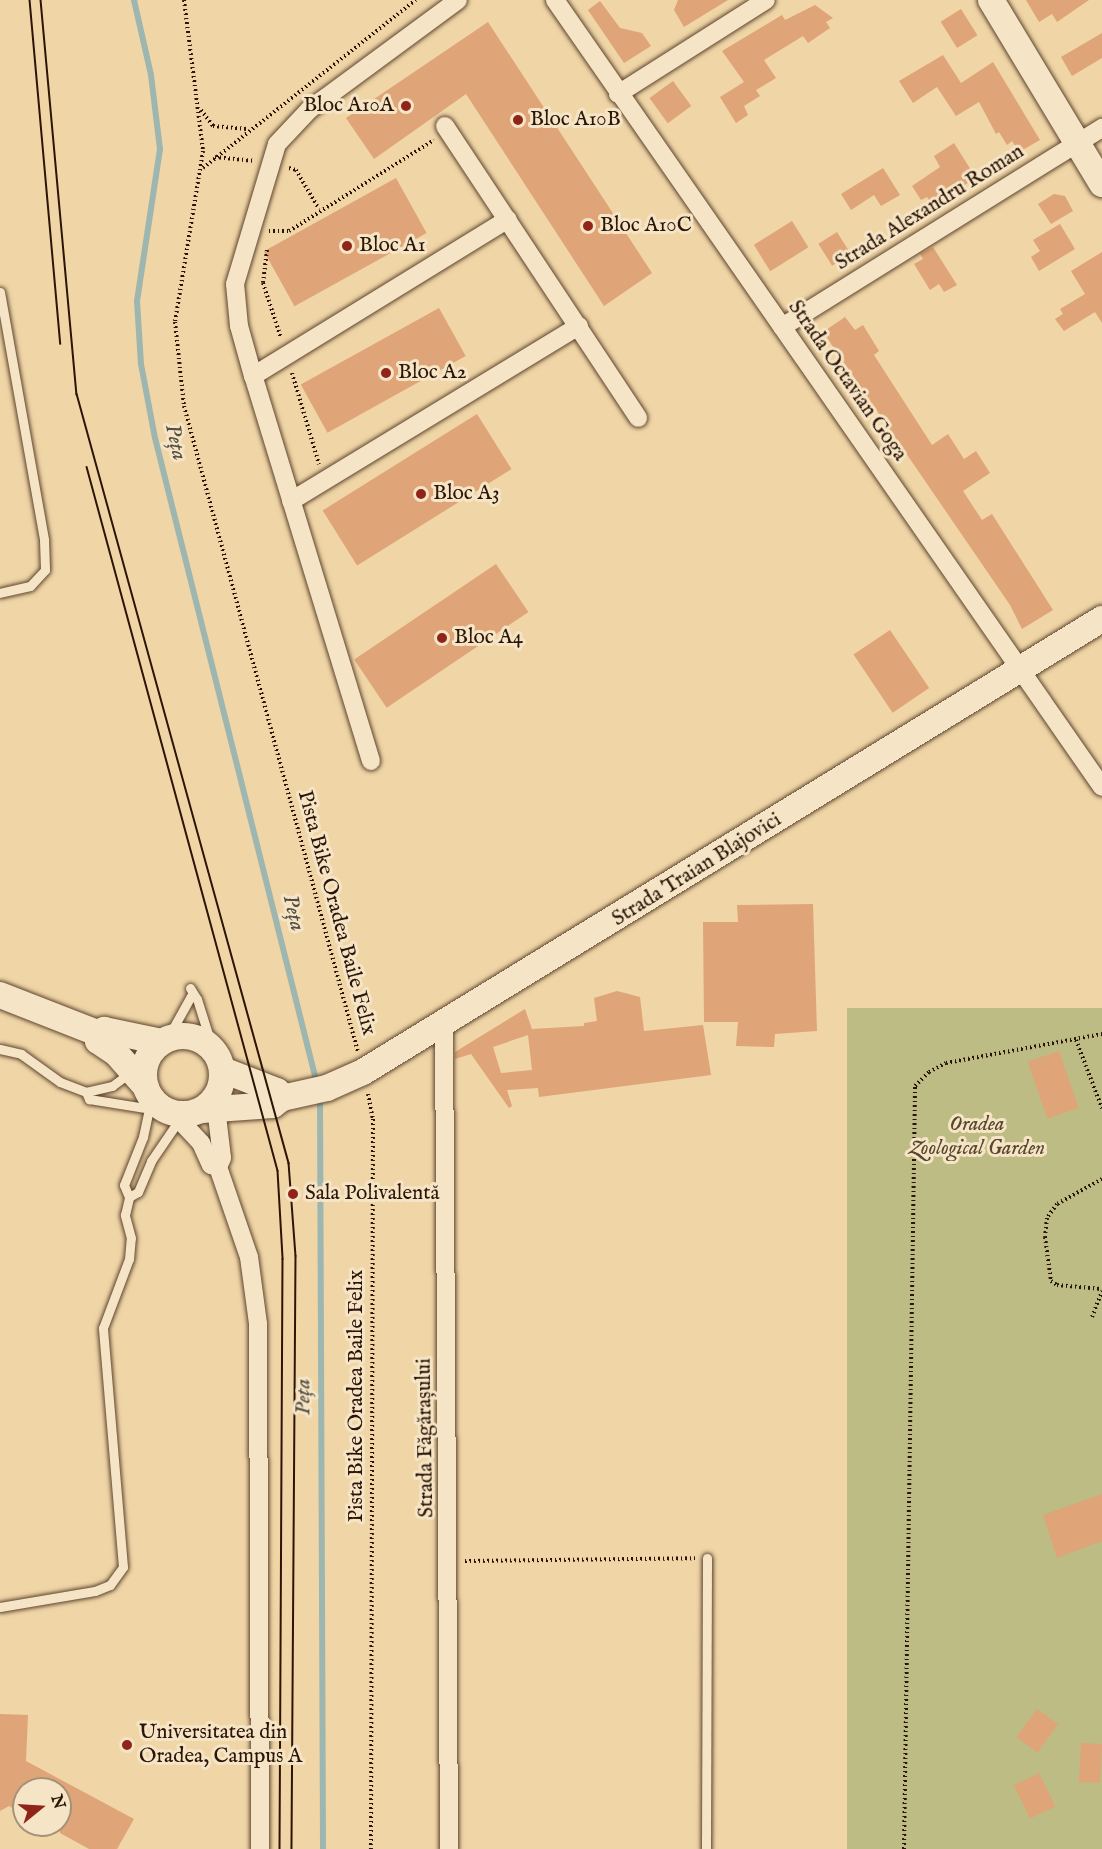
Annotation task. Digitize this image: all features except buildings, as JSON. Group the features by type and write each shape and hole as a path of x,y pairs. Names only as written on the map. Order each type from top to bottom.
{"street":[{"path":"370,761 253,376 239,326 235,284 248,231 277,144 298,121 458,0"},
{"name":"Strada Octavian Goga","path":"555,0 618,94 1102,787"},
{"path":"618,94 766,0"},
{"path":"992,0 1102,184"},
{"name":"Strada Alexandru Roman","path":"782,327 1102,128"},
{"path":"446,129 508,219 638,418"},
{"path":"253,376 508,219"},
{"path":"291,501 579,326"},
{"name":"Strada Traian Blajovici","path":"0,995 97,1033 104,1030 171,1092 273,1105 285,1098 363,1072 444,1026 1020,667 1102,619"},
{"name":"Strada Făgărașului","path":"444,1026 450,1561 448,1849"},
{"path":"97,1033 98,1041 171,1092 222,1158 218,1167 249,1257 258,1324 260,1849"},
{"path":"171,1092 195,1037 212,1047 223,1070 276,1091 285,1098"},
{"path":"171,1092 223,1070"},
{"path":"171,1092 201,1143 211,1165 218,1167"}],"lane":[{"path":"0,292 44,540 45,570 30,586 0,593"},
{"path":"129,1197 138,1192 151,1161 171,1092 191,991 197,999 212,1047"},
{"path":"0,1049 21,1054 60,1082 86,1092 112,1086 171,1092"},
{"path":"86,1092 89,1099 171,1092"},
{"path":"0,1607 95,1591 110,1585 123,1567 103,1328 129,1259 131,1238 125,1215 129,1197 124,1185 171,1092"},
{"path":"706,1849 707,1558"}],"path":[{"name":"Pista Bike Oradea Baile Felix","path":"184,0 201,109 203,169 176,322 184,406 363,1072 373,1119 371,1849"},
{"path":"203,169 250,129 416,0"},
{"path":"201,109 213,126 223,130 250,129"},
{"path":"248,231 289,231 446,129"},
{"path":"904,1849 915,1086 929,1072 946,1063 1102,1034"},
{"path":"1076,1040 1102,1108"},
{"path":"1092,1317 1102,1290 1057,1285 1051,1281 1045,1238 1047,1218 1057,1204 1102,1179"},
{"path":"450,1561 707,1558"}],"green space":[{"name":"Oradea Zoological Garden","path":"847,1008 1102,1008 1102,1849 847,1849"}],"waterway":[{"name":"Peța","path":"134,0 151,75 160,149 137,301 141,364 155,438 317,1084"},
{"name":"Peța","path":"320,1097 323,1849"}],"tram line":[{"path":"30,0 61,344"},
{"path":"41,0 77,394 289,1163 296,1256 292,1849"},
{"path":"87,467 278,1171 283,1259 280,1849"}],"place":[{"name":"Bloc A10A","path":"406,106"},
{"name":"Bloc A10B","path":"518,120"},
{"name":"Bloc A10C","path":"588,226"},
{"name":"Bloc A1","path":"347,246"},
{"name":"Bloc A2","path":"386,373"},
{"name":"Bloc A3","path":"421,494"},
{"name":"Bloc A4","path":"442,638"},
{"name":"Sala Polivalentă","path":"293,1194"},
{"name":"Universitatea din Oradea, Campus A","path":"127,1745"}]}
